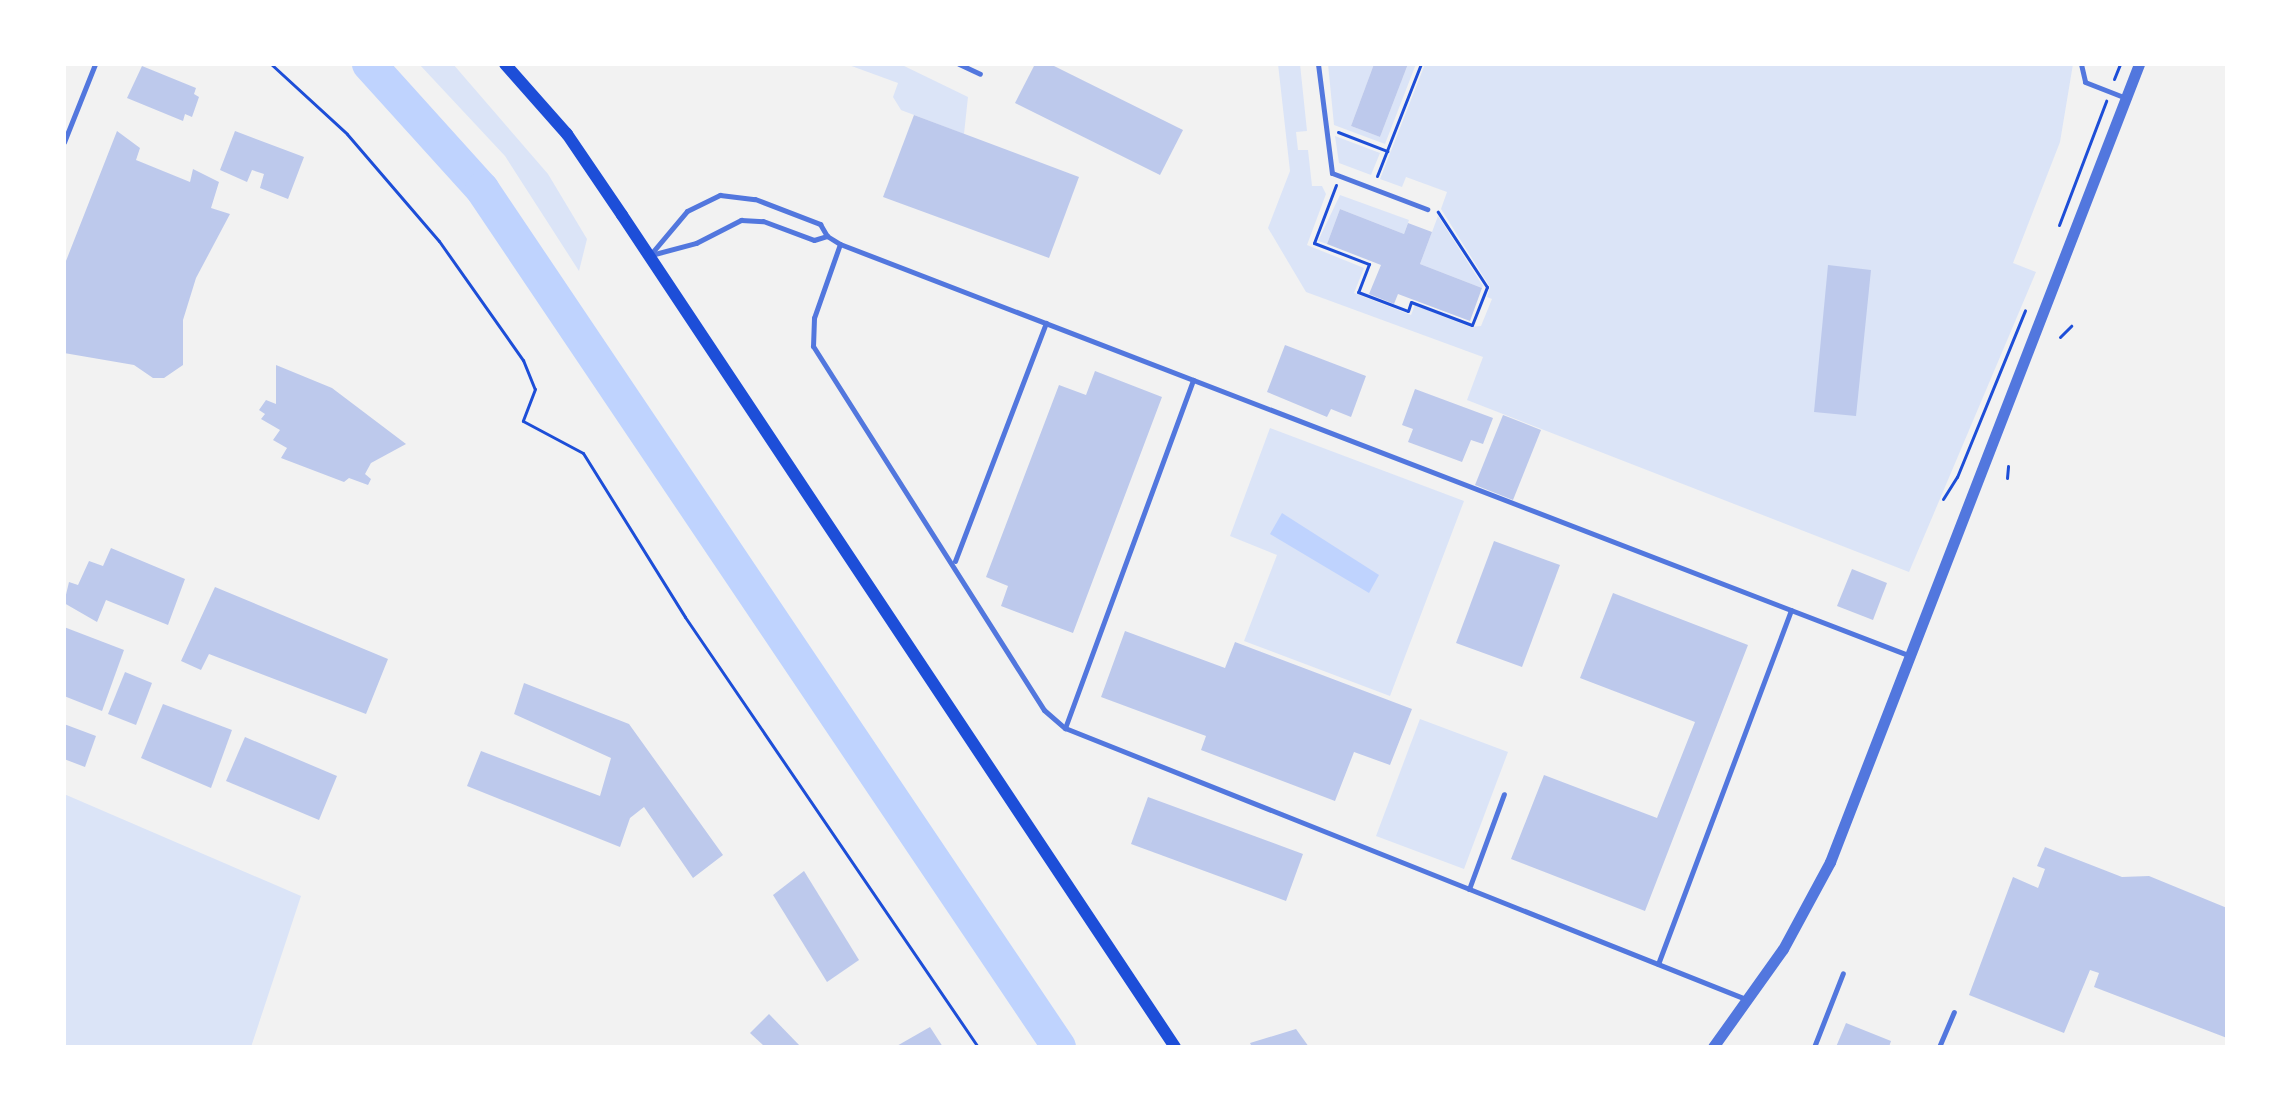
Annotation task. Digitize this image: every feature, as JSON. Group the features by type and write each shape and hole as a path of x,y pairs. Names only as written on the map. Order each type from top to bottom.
{"main road":[{"path":"505,64 567,134 650,255 1175,1047"}],"street":[{"path":"1713,1047 1783,949 1830,862 2139,64"}],"lane":[{"path":"64,142 95,64"},
{"path":"959,64 980,74"},
{"path":"1318,64 1332,173 1427,209"},
{"path":"2081,64 2085,82 2126,98"},
{"path":"650,255 687,211 720,195 755,199 820,224 827,236 840,244 1908,655"},
{"path":"650,255 696,243 741,220 763,221 814,240 827,236"},
{"path":"840,244 814,318 813,346 954,562 1044,710 1065,728 1749,1000"},
{"path":"954,562 1046,323"},
{"path":"1065,728 1193,380"},
{"path":"1658,964 1791,610"},
{"path":"1469,889 1504,794"},
{"path":"1814,1047 1843,973"},
{"path":"1939,1047 1954,1012"}],"path":[{"path":"271,64 347,134 439,241 523,360 535,389 523,421 583,453 685,617 978,1047"},
{"path":"1373,188 1421,64"},
{"path":"2058,225 2120,64"},
{"path":"1325,127 1387,151"},
{"path":"1339,176 1314,243 1369,264 1358,292 1408,311 1411,302 1472,325 1487,287 1439,213 1427,209"},
{"path":"1943,499 1957,477 2030,300"},
{"path":"2060,337 2071,326"},
{"path":"2007,478 2008,466"}],"shaded area":[{"path":"419,64 453,64 548,174 587,239 579,271 505,156"},
{"path":"846,64 900,64 968,97 964,134 901,110 893,97 898,83"},
{"path":"1278,64 1300,64 1307,131 1296,132 1298,150 1308,150 1312,186 1322,186 1326,194 1307,245 1364,268 1354,293 1411,315 1415,305 1470,327 1481,326 1492,299 1487,297 1490,287 1441,209 1447,192 1406,177 1402,187 1380,179 1425,64 2073,64 2060,142 2013,263 2036,272 1909,572 1467,400 1483,357 1306,292 1268,228 1290,171"},
{"path":"1328,64 1374,64 1351,126 1380,137 1408,64 1416,64 1385,144 1334,125"},
{"path":"1335,136 1380,153 1371,175 1339,163"},
{"path":"1340,195 1409,220 1404,234 1340,209 1327,244 1318,241"},
{"path":"1438,216 1483,286 1482,288 1420,264"},
{"path":"1270,428 1464,501 1390,696 1244,641 1277,555 1230,536"},
{"path":"1420,719 1508,752 1464,869 1376,836"},
{"path":"64,794 301,896 251,1047 64,1047"}],"water":[{"path":"1282,513 1379,575 1369,593 1270,534"}],"building":[{"path":"1035,64 1050,64 1183,130 1160,175 1015,103"},
{"path":"1374,64 1408,64 1380,137 1351,126"},
{"path":"142,66 196,88 194,94 199,97 192,117 185,114 183,121 127,98"},
{"path":"914,115 1079,177 1049,258 883,197"},
{"path":"117,131 140,148 136,160 190,182 193,169 219,182 211,208 230,214 196,278 183,320 183,365 164,378 153,378 134,365 64,353 64,266"},
{"path":"235,131 304,157 288,199 260,188 264,174 252,170 247,182 220,170"},
{"path":"1340,209 1404,234 1408,223 1432,232 1420,264 1482,288 1470,321 1398,294 1394,304 1369,294 1381,265 1327,244"},
{"path":"1828,265 1871,270 1856,416 1814,412"},
{"path":"1285,345 1366,376 1351,417 1331,409 1327,417 1267,392"},
{"path":"276,365 332,388 406,444 371,463 365,474 371,479 368,485 349,478 344,482 281,458 287,448 273,440 280,430 261,419 265,414 259,410 266,400 276,404"},
{"path":"1095,371 1162,397 1073,633 1001,606 1008,586 986,577 1059,385 1086,395"},
{"path":"1415,389 1493,418 1483,444 1471,440 1462,462 1408,442 1413,429 1402,425"},
{"path":"1503,415 1541,430 1513,500 1475,485"},
{"path":"1494,541 1560,565 1522,667 1456,643"},
{"path":"111,548 185,579 168,625 106,600 97,622 64,603 69,582 78,585 89,561 103,566"},
{"path":"1852,569 1887,583 1873,620 1837,606"},
{"path":"215,587 388,659 366,714 209,654 201,670 181,661"},
{"path":"1613,593 1748,645 1645,911 1511,859 1544,775 1657,818 1695,722 1580,678"},
{"path":"64,627 124,650 102,711 64,696"},
{"path":"1125,631 1225,668 1235,642 1412,709 1390,765 1354,752 1335,801 1201,750 1206,736 1101,697"},
{"path":"125,672 152,683 136,725 108,714"},
{"path":"524,683 629,724 723,855 693,878 644,807 630,818 620,847 467,786 481,751 600,796 611,758 514,714"},
{"path":"163,704 232,730 211,788 141,758"},
{"path":"64,724 96,736 85,767 64,759"},
{"path":"245,737 337,776 319,820 226,781"},
{"path":"1148,797 1303,854 1286,901 1131,844"},
{"path":"2045,847 2122,877 2149,876 2227,908 2227,1038 2094,987 2099,973 2090,970 2064,1033 1969,995 2013,877 2038,888 2045,869 2037,866"},
{"path":"804,871 859,960 827,982 773,895"},
{"path":"769,1014 801,1047 765,1047 750,1033"},
{"path":"1846,1023 1891,1041 1889,1047 1836,1047"},
{"path":"930,1027 943,1047 895,1047"},
{"path":"1296,1029 1309,1047 1252,1047 1250,1043"}],"waterway":[{"path":"369,64 482,189 1059,1047"}]}
